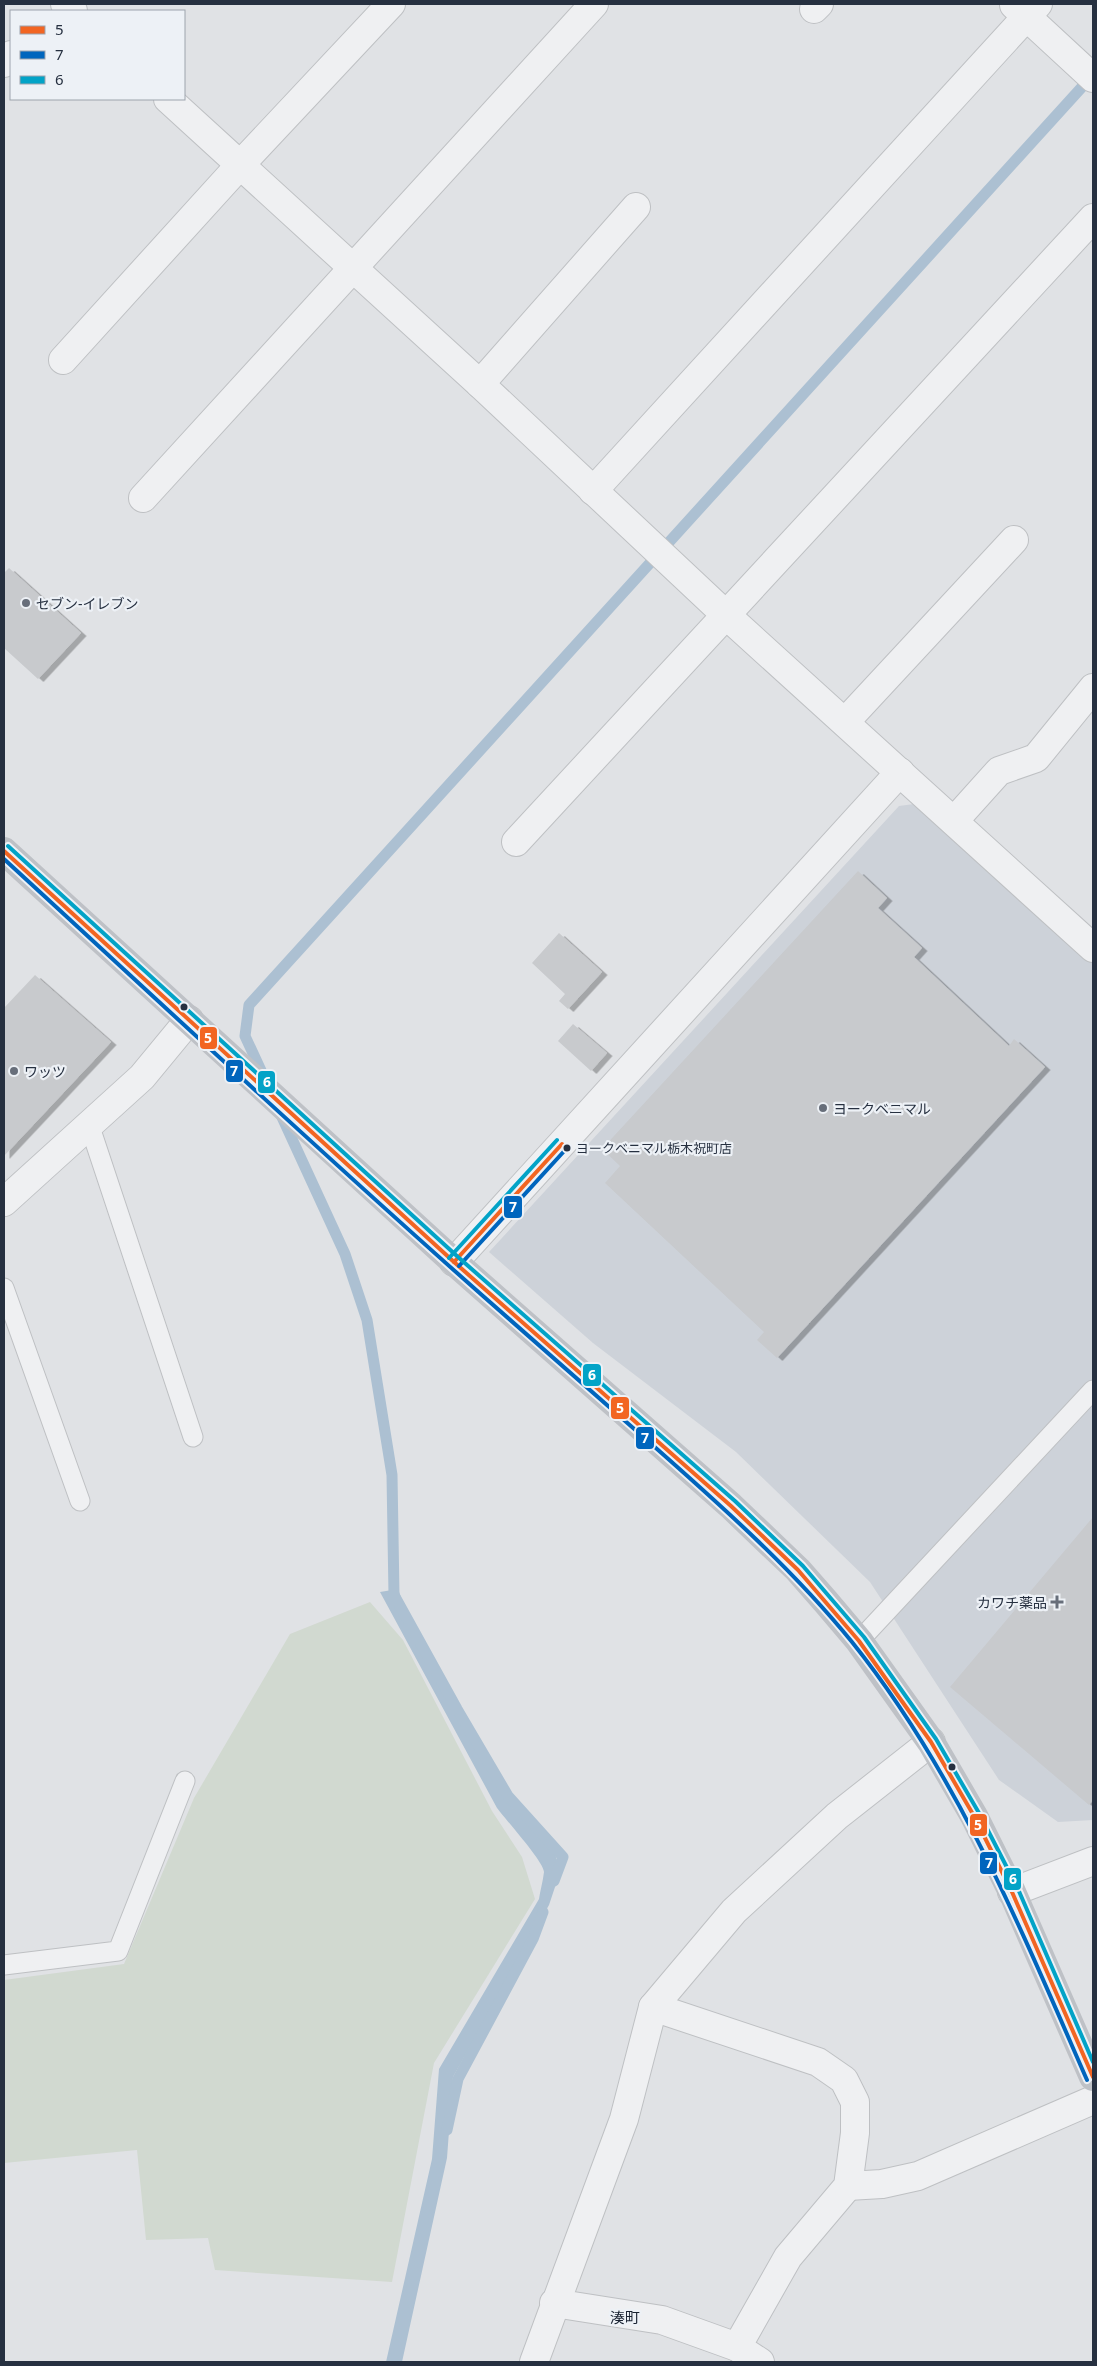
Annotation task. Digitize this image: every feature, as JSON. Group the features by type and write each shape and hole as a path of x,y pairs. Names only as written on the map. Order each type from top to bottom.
{"main road":[{"path":"4,851 454,1262 764,1536 798,1570 858,1641 931,1742 974,1816 1012,1892 1093,2077"}],"street":[{"path":"63,360 240,165 391,4"},
{"path":"143,498 594,4"},
{"path":"594,491 1026,8 1093,78"},
{"path":"169,100 480,384 726,615 1093,948"},
{"path":"480,384 636,207"},
{"path":"516,842 1093,218"},
{"path":"845,722 1014,540"},
{"path":"954,821 999,771 1036,758 1093,688"},
{"path":"454,1262 900,772"},
{"path":"4,1202 142,1077 189,1020"},
{"path":"534,2362 554,2303 624,2120 654,2007 734,1911 836,1816 931,1742"},
{"path":"1012,1892 1093,1860"},
{"path":"654,2007 818,2062 844,2080 855,2102 855,2133 848,2186 788,2257 736,2347"},
{"path":"848,2186 882,2184 918,2176 1093,2100"},
{"path":"554,2303 662,2320 736,2347 760,2362"}],"lane":[{"path":"89,1124 193,1438"},
{"path":"4,1288 80,1501"},
{"path":"858,1641 1093,1390"},
{"path":"4,1965 118,1951 186,1781"}],"shaded area":[{"path":"914,804 1093,964 1093,1820 1058,1822 999,1780 870,1582 736,1452 593,1343 489,1252 899,806"},
{"path":"370,1602 403,1640 492,1811 522,1857 535,1899 434,2063 392,2282 215,2270 208,2238 146,2240 137,2150 4,2163 4,1980 124,1964 194,1798 290,1634"}],"water":[{"path":"398,1589 414,1634 513,1809 555,1854 559,1867 558,1878 549,1905 453,2077 447,2158 402,2362 386,2362 432,2159 439,2069 539,1899 544,1872 538,1859 497,1808 380,1592"}],"building":[{"name":"セブン-イレブン","path":"9,568 81,633 38,679 4,648 4,573"},
{"name":"ヨークベニマル","path":"858,871 887,898 878,908 922,948 914,957 1009,1046 1014,1039 1045,1067 777,1358 757,1340 764,1332 605,1183 620,1166 602,1149"},
{"path":"559,933 602,972 568,1009 559,1001 565,994 532,963"},
{"name":"ワッツ","path":"35,975 111,1042 4,1156 4,1008"},
{"path":"573,1024 607,1053 591,1071 558,1041"},
{"name":"カワチ薬品","path":"1093,1517 1093,1800 1089,1805 950,1687"}],"waterway":[{"path":"264,1077 245,1036 249,1005 1092,76"},
{"path":"281,1115 345,1254 367,1320 392,1475 394,1595 508,1796 563,1857 554,1881"},
{"path":"447,2130 458,2079 533,1939 543,1912"}],"transit line":[{"name":"6","path":"8,846 458,1257 735,1501 803,1566 864,1637 936,1739 979,1813 1018,1889 1093,2062"},
{"name":"5","path":"4,851 454,1262 731,1506 798,1570 859,1641 931,1742 974,1816 1012,1892 1093,2077"},
{"name":"7","path":"4,859 362,1188 708,1495 807,1590 852,1642 889,1692 924,1744 955,1798 1011,1909 1087,2080"},
{"name":"6","path":"449,1258 557,1140"},
{"name":"5","path":"454,1262 562,1144"},
{"name":"7","path":"459,1266 567,1148"}],"place":[{"name":"セブン-イレブン","path":"26,603"},
{"name":"ワッツ","path":"14,1071"},
{"name":"ヨークベニマル","path":"823,1108"},
{"name":"ヨークベニマル栃木祝町店","path":"567,1148"},
{"name":"カワチ薬品","path":"1057,1602"}],"district":[{"name":"湊町","path":"625,2317"}]}
